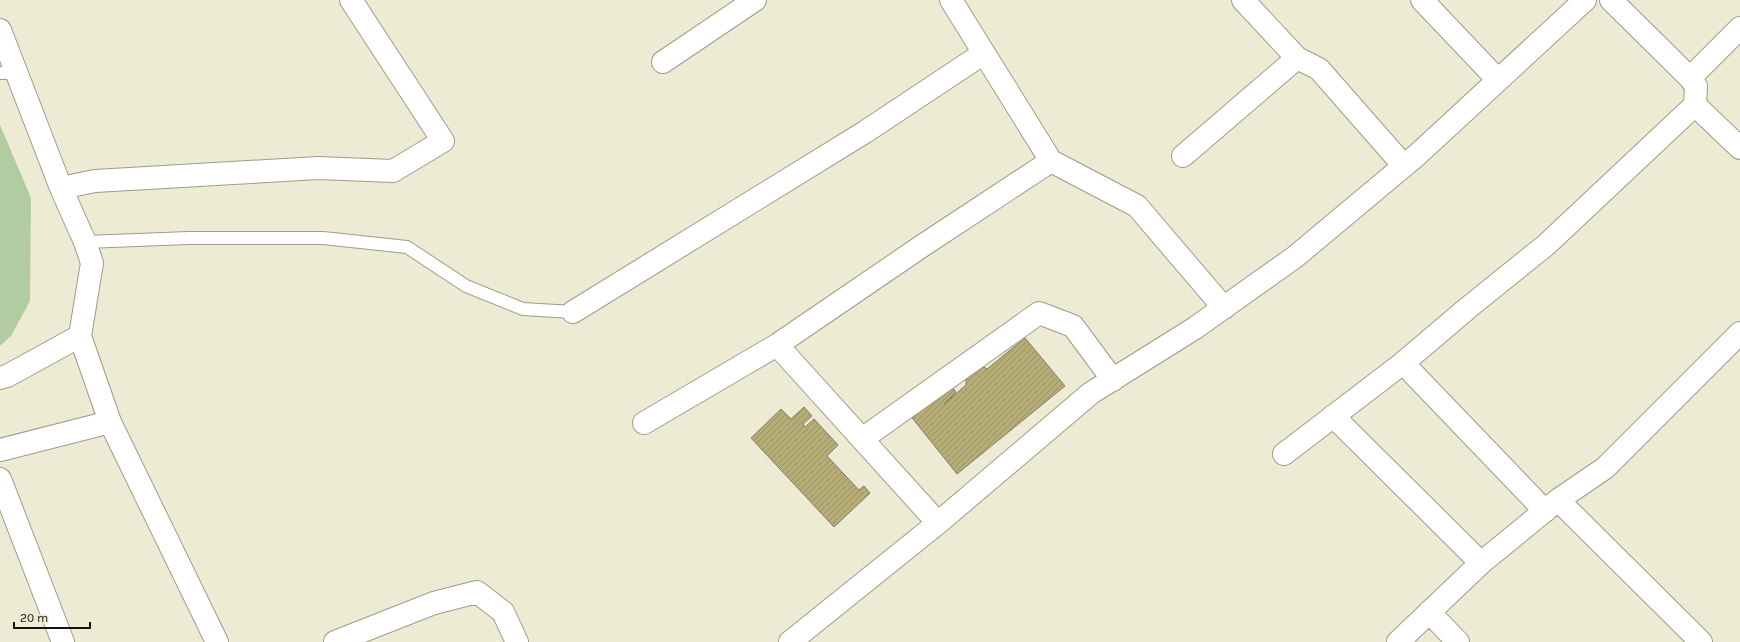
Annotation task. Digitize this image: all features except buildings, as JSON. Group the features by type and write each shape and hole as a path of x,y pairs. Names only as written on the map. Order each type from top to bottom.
{"street":[{"path":"61,188 95,181 310,168 393,171 442,141 352,0"},
{"path":"663,62 755,0"},
{"path":"951,0 1051,161 1137,206 1224,308"},
{"path":"1243,0 1297,58 1319,69 1404,166"},
{"path":"1422,0 1498,80"},
{"path":"790,642 938,523 1091,393 1195,328 1295,257 1404,166 1585,0"},
{"path":"1284,454 1403,363 1546,245 1695,105 1696,86 1690,78 1610,0"},
{"path":"1690,78 1740,28"},
{"path":"0,30 8,73 85,242 92,263 80,336 110,422 217,642"},
{"path":"573,312 865,132 984,53"},
{"path":"1183,156 1297,58"},
{"path":"1695,105 1740,148"},
{"path":"644,423 777,345 922,246 1051,161"},
{"path":"862,439 1039,313 1073,326 1113,380"},
{"path":"1398,642 1481,563 1551,506 1605,468 1740,333"},
{"path":"0,378 7,376 80,336"},
{"path":"777,345 938,523"},
{"path":"1403,363 1551,506 1702,642"},
{"path":"1332,416 1481,563"},
{"path":"0,450 110,422"},
{"path":"0,478 64,642"},
{"path":"335,642 434,604 477,592 503,612 517,642"},
{"path":"1429,612 1458,642"}],"lane":[{"path":"85,242 189,238 323,238 407,247 466,286 523,310 573,312"}],"green space":[{"path":"0,125 31,198 30,301 11,336 0,346"}]}
